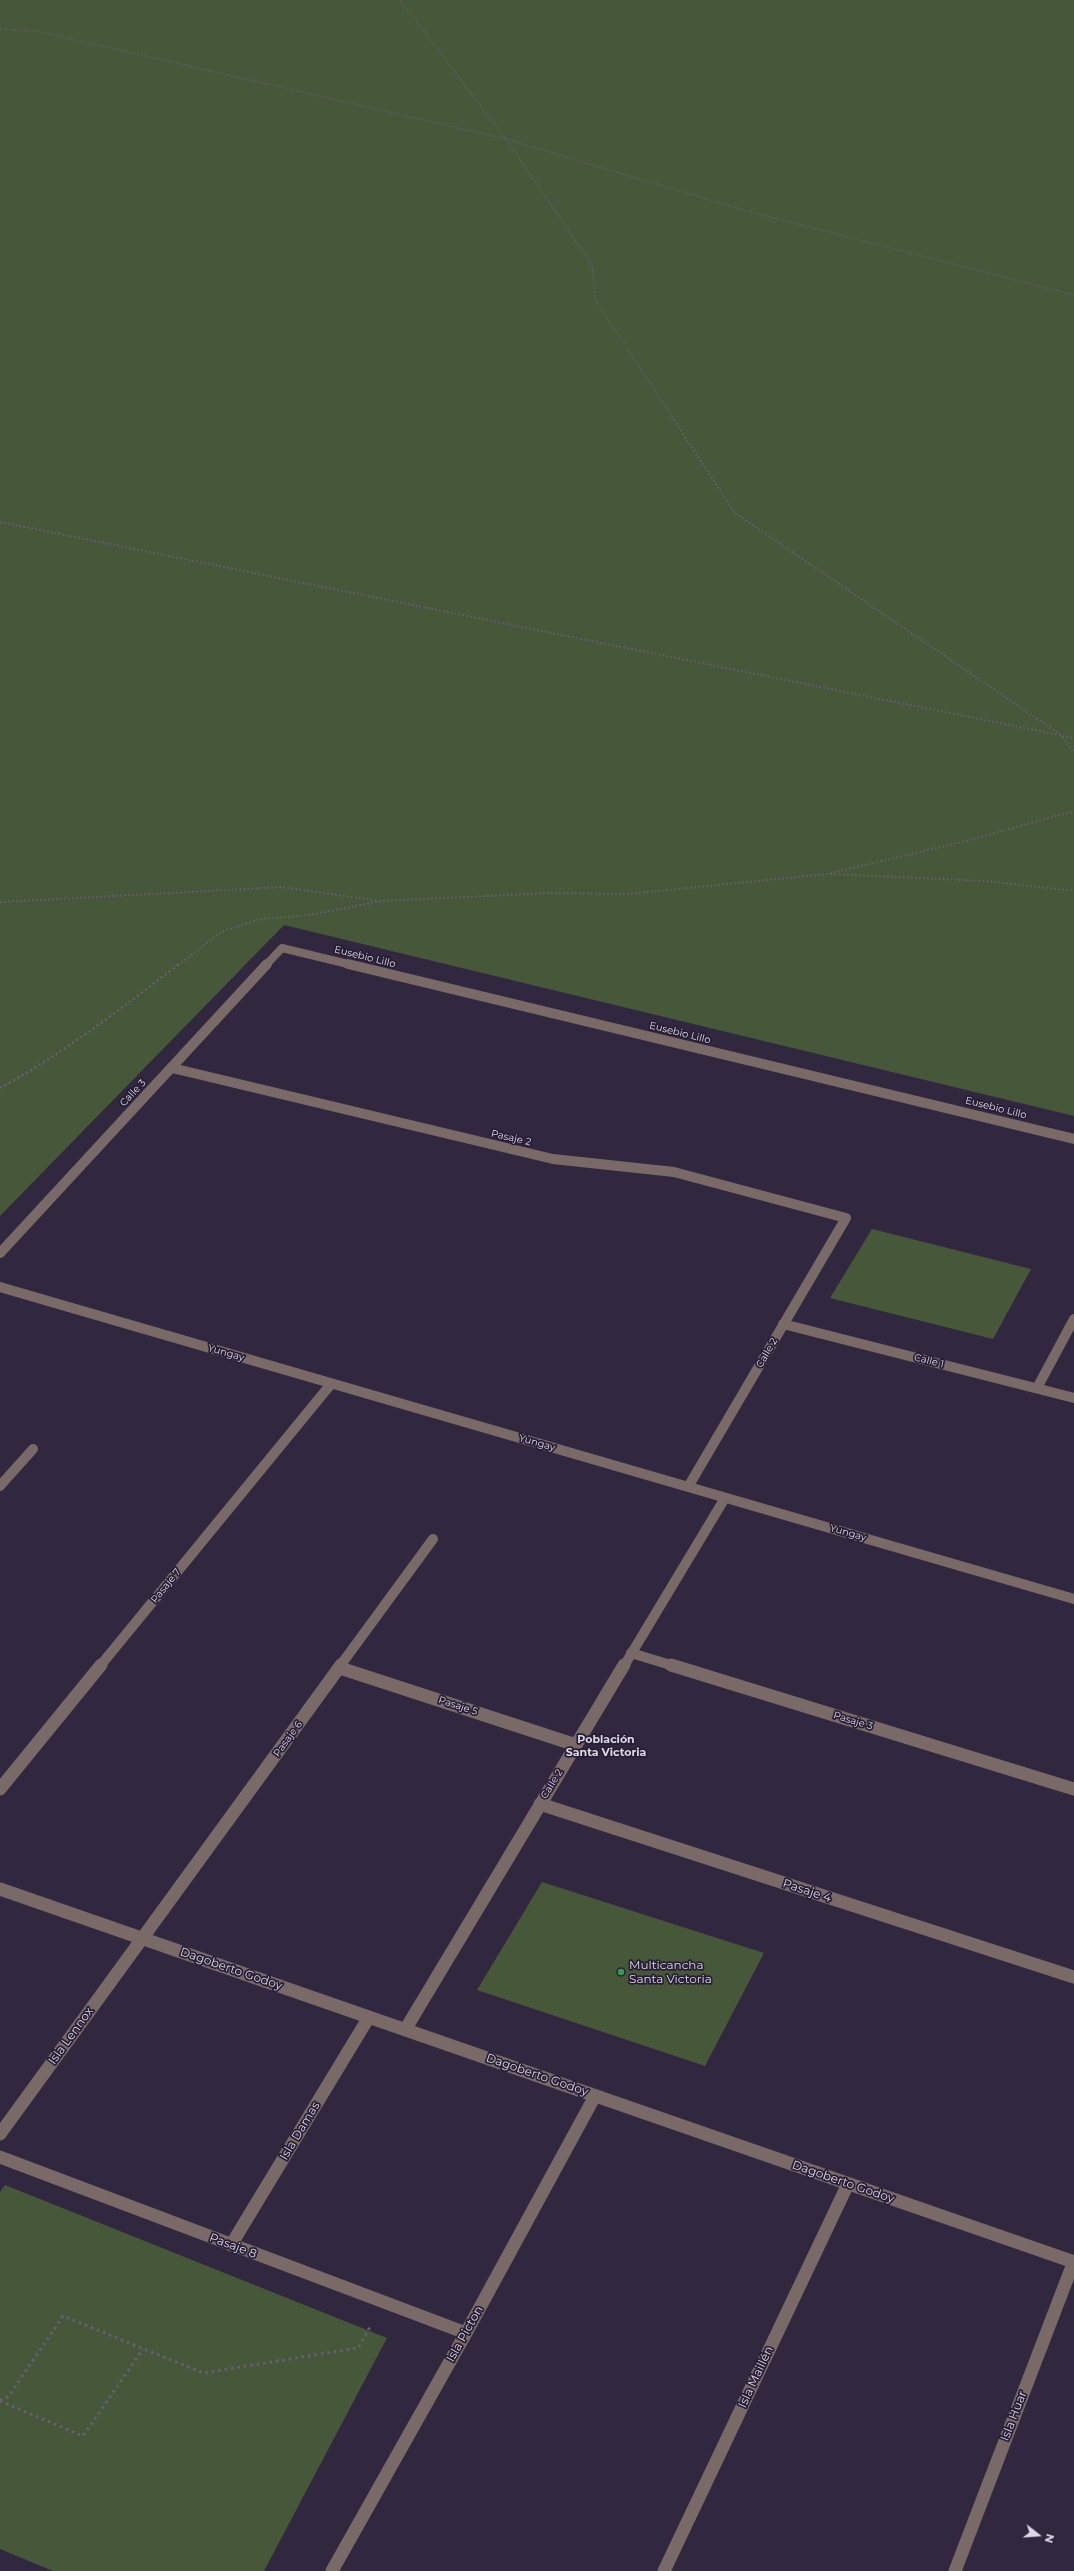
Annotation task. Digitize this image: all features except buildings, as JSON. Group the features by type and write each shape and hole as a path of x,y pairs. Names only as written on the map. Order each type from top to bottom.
{"street":[{"name":"Calle 3","path":"0,1253 282,948"},
{"name":"Eusebio Lillo","path":"282,948 1074,1138"},
{"name":"Pasaje 2","path":"172,1068 553,1159 674,1172 846,1218"},
{"name":"Calle 2","path":"688,1487 846,1218"},
{"name":"Yungay","path":"0,1287 1074,1599"},
{"path":"1037,1388 1074,1320"},
{"name":"Calle 1","path":"783,1324 1074,1398"},
{"name":"Pasaje 7","path":"0,1789 332,1384"},
{"path":"0,1486 33,1449"},
{"name":"Calle 2","path":"405,2030 725,1498"},
{"name":"Pasaje 6","path":"143,1938 433,1539"},
{"name":"Pasaje 3","path":"631,1653 1074,1789"},
{"name":"Pasaje 5","path":"340,1668 576,1745"},
{"name":"Pasaje 4","path":"540,1804 1074,1977"},
{"name":"Dagoberto Godoy","path":"0,1889 1074,2262"},
{"name":"Isla Lennox","path":"0,2134 143,1938"},
{"name":"Isla Damas","path":"231,2245 369,2017"},
{"name":"Isla Picton","path":"332,2571 466,2333 595,2096"},
{"name":"Pasaje 8","path":"0,2157 466,2333"},
{"name":"Isla Maillén","path":"664,2571 848,2184"},
{"name":"Isla Huar","path":"954,2571 1074,2262"}],"path":[{"path":"400,0 506,139 592,265 596,301 735,513 1061,735 1074,753"},
{"path":"0,29 37,31 506,139 744,210 1074,295"},
{"path":"0,522 1074,738"},
{"path":"0,1088 29,1072 106,1020 221,932 260,919 309,914 382,901 546,893 628,894 826,874 966,841 1074,811"},
{"path":"826,874 986,881 1074,891"},
{"path":"0,902 283,887 382,901"},
{"path":"0,2400 8,2397 63,2316 204,2373 358,2348 385,2303"},
{"path":"0,2400 83,2436 143,2349"}],"green space":[{"path":"0,0 1074,0 1074,1116 284,925 0,1216"},
{"path":"872,1229 1031,1269 993,1339 830,1298"},
{"name":"Multicancha Santa Victoria","path":"542,1882 764,1953 705,2066 477,1990"},
{"path":"5,2185 387,2338 264,2571 53,2571 0,2549 0,2192"}],"place":[{"name":"Multicancha Santa Victoria","path":"621,1972"}],"district":[{"name":"Población Santa Victoria","path":"606,1746"}]}
